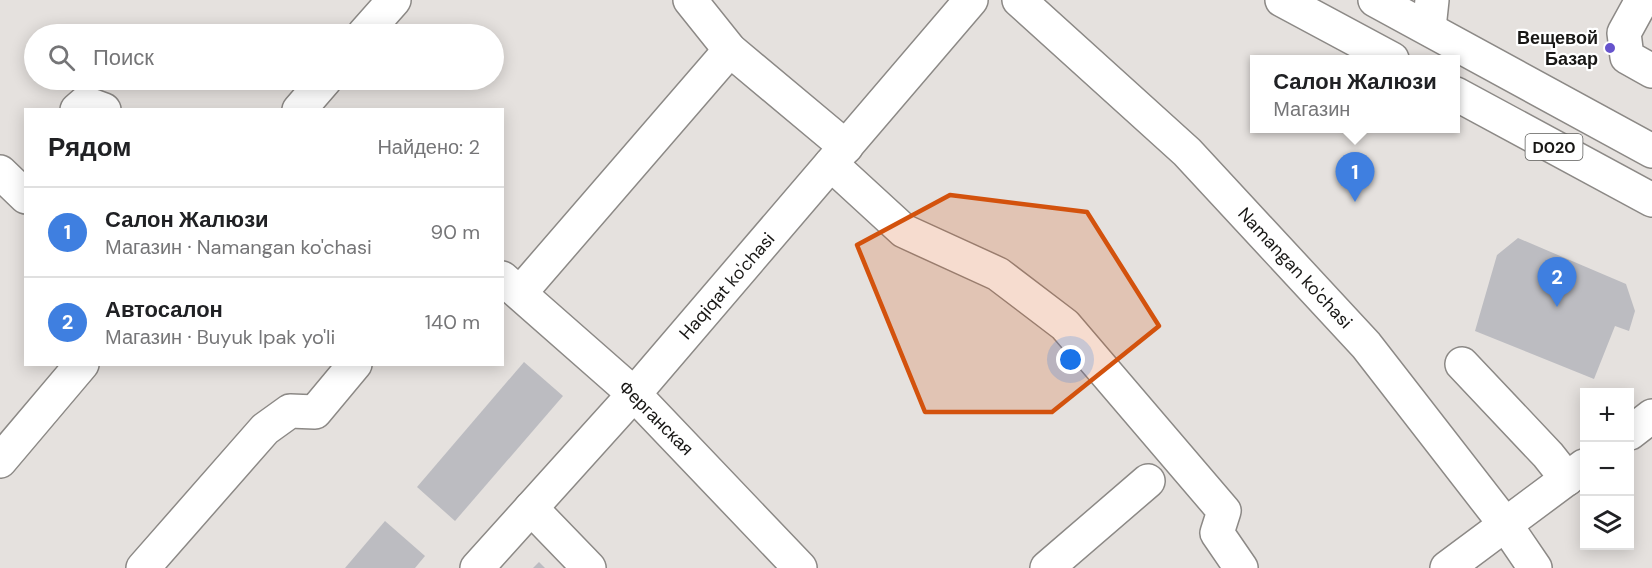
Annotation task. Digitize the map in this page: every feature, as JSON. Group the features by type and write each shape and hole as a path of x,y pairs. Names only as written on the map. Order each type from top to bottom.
{"street":[{"path":"373,24 394,0"},
{"path":"690,0 729,50 838,156 904,231 998,274 1065,325 1224,511 1217,533 1241,568"},
{"name":"Haqiqat ko'chasi","path":"477,568 634,394 971,0"},
{"name":"Namangan ko'chasi","path":"1019,0 1187,152 1366,345 1505,524 1535,568"},
{"path":"1282,0 1383,55"},
{"name":"D020","path":"1375,0 1431,14 1652,151"},
{"path":"1644,0 1624,33 1627,57 1652,71"},
{"path":"511,286 729,50"},
{"path":"303,108 317,90"},
{"name":"D020","path":"1460,97 1652,200"},
{"path":"79,108 85,103 99,108"},
{"path":"0,172 24,195"},
{"name":"Ферганская","path":"511,286 634,394 800,568"},
{"path":"1447,568 1576,472 1548,455 1462,364"},
{"path":"0,461 80,366"},
{"path":"143,568 265,429 290,411 315,412 353,366"},
{"path":"1634,429 1652,416"},
{"path":"1047,568 1148,481"},
{"path":"531,508 588,568"}],"highlighted area":[{"path":"950,195 1087,212 1159,326 1052,412 925,412 857,245"}],"building":[{"path":"1518,238 1626,284 1635,311 1629,331 1615,326 1594,379 1475,331 1497,255"},
{"path":"524,362 563,396 455,521 417,487"},
{"path":"385,521 425,556 415,568 345,568"},
{"path":"539,562 545,568 533,568"}],"place":[{"name":"Вещевой Базар","path":"1610,48"},
{"name":"Салон Жалюзи","path":"1355,202"},
{"name":"Автосалон","path":"1557,307"}]}
